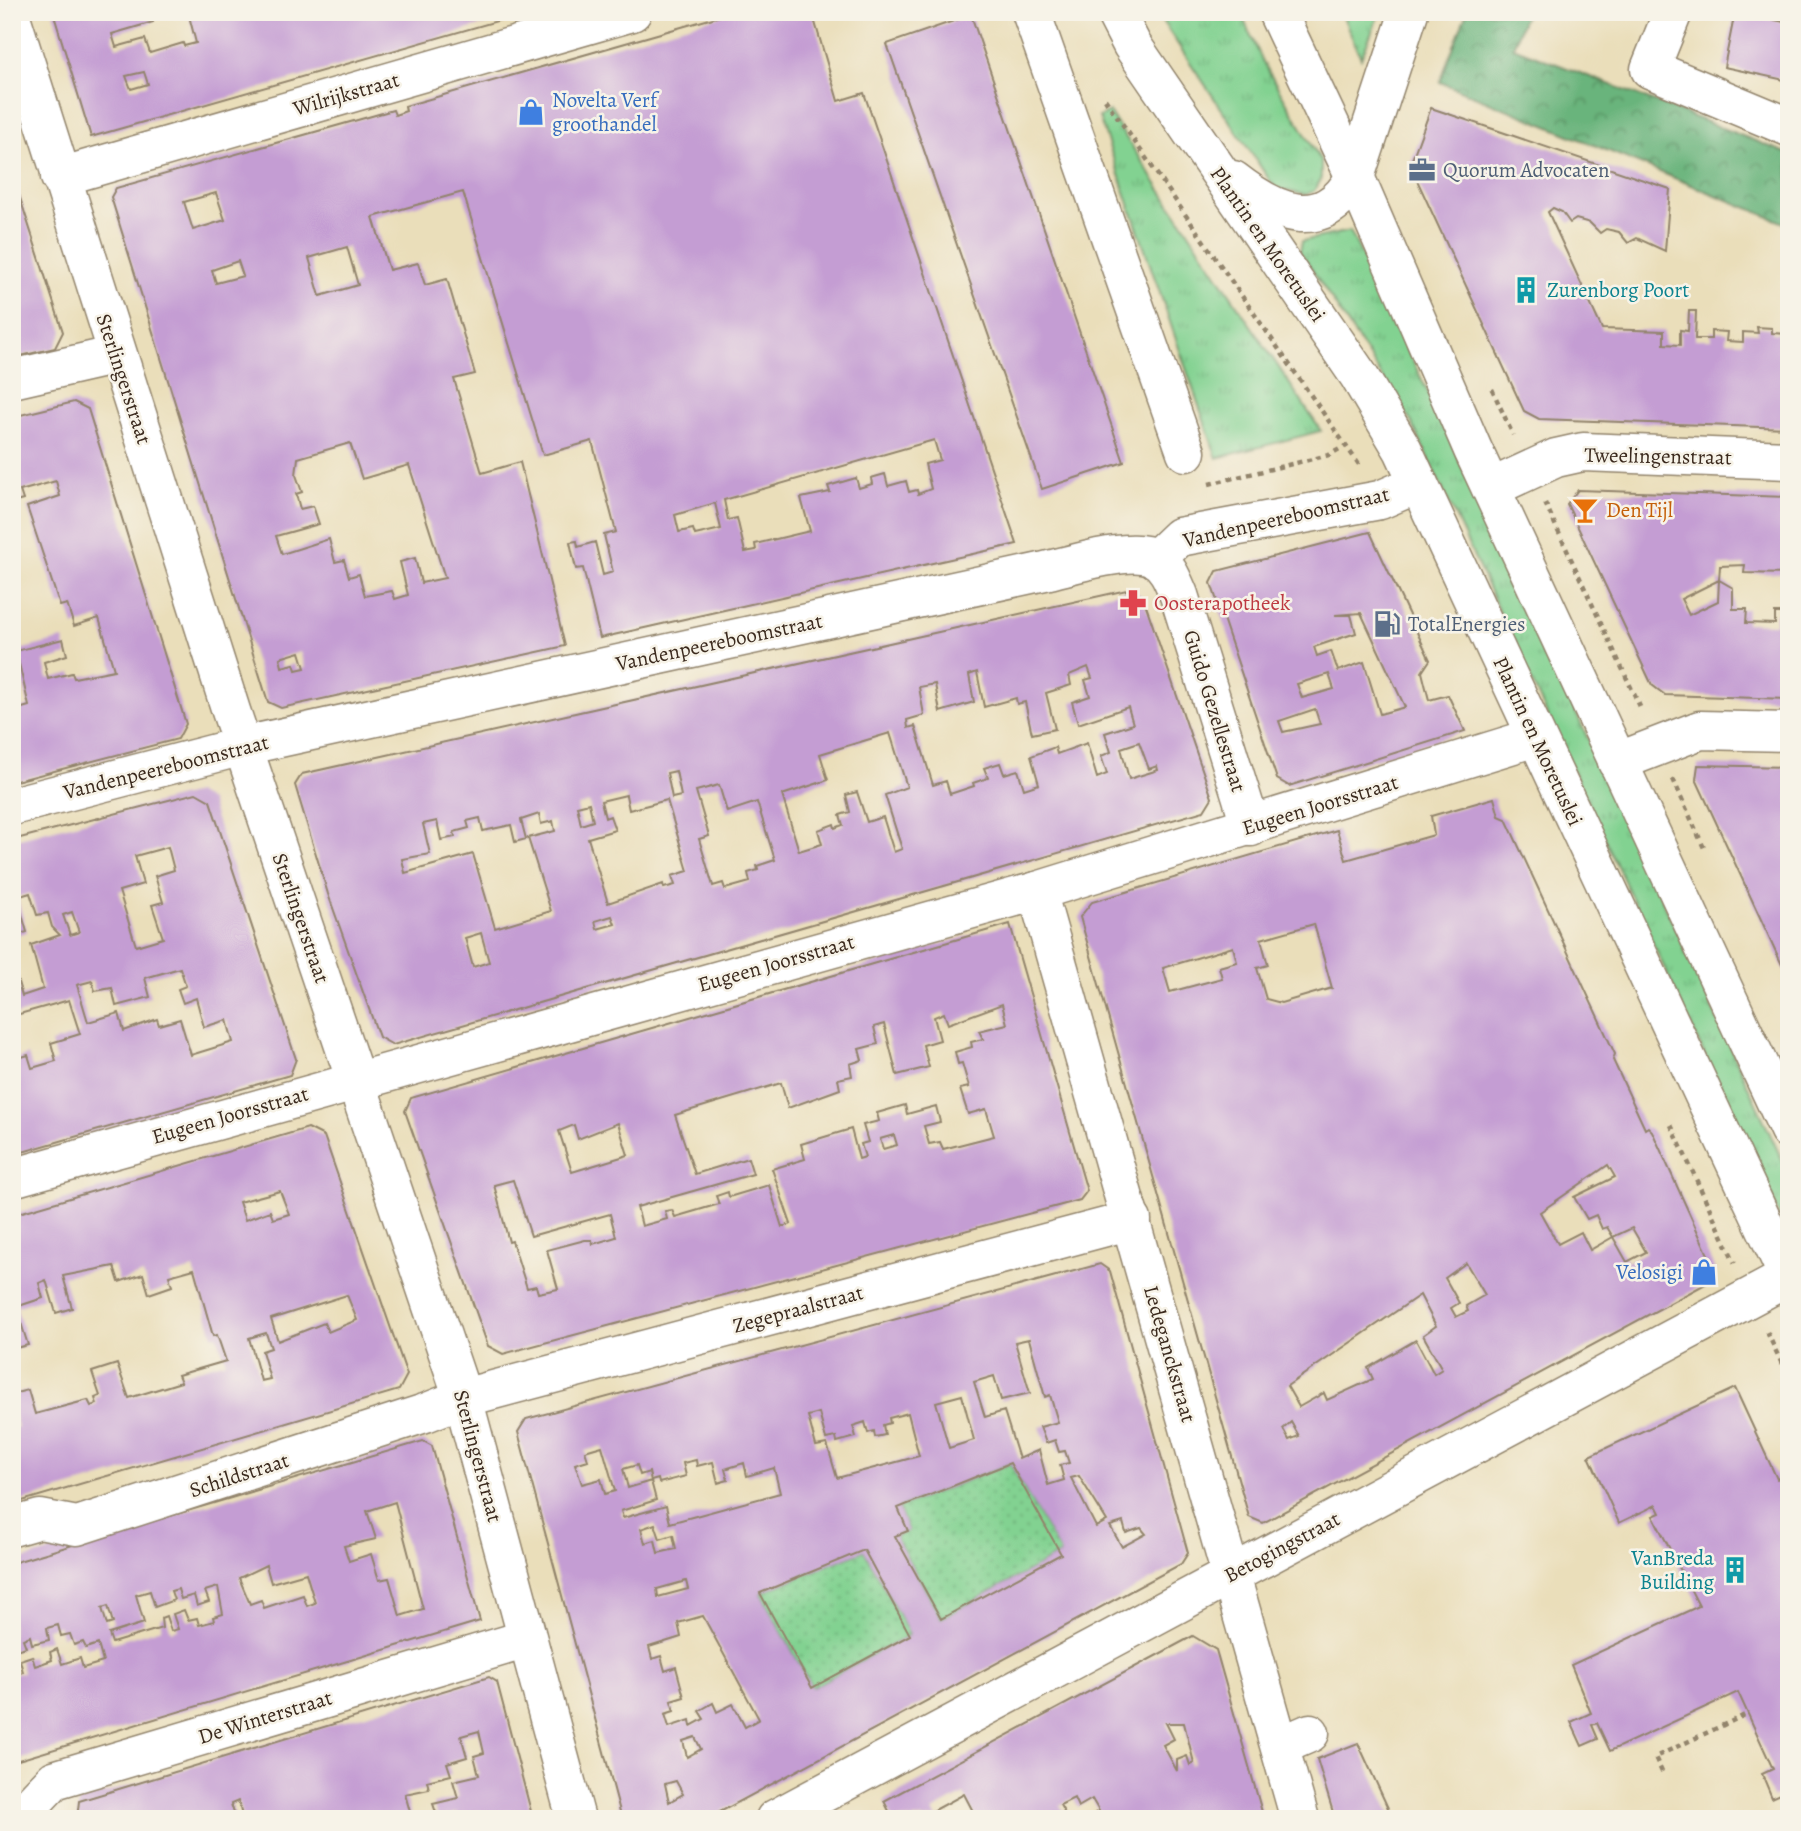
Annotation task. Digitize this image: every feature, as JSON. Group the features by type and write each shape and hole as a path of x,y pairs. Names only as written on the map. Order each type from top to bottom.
{"street":[{"name":"Wilrijkstraat","path":"60,177 632,12"},
{"path":"1031,12 1192,469"},
{"name":"Plantin en Moretuslei","path":"1115,12 1132,45 1359,376 1403,450 1788,1277"},
{"path":"1278,12 1355,177 1491,488 1789,1130"},
{"path":"1212,163 1259,200 1278,209 1299,214 1319,211 1335,203 1355,177 1409,12"},
{"path":"1673,12 1650,69 1789,127"},
{"name":"Sterlingerstraat","path":"12,20 243,746 463,1398 576,1819"},
{"path":"12,379 117,355"},
{"name":"Tweelingenstraat","path":"1491,488 1556,458 1583,452 1789,460"},
{"name":"Vandenpeereboomstraat","path":"12,806 243,746 1126,554 1143,553 1156,559 1179,537 1380,500 1417,484"},
{"name":"Guido Gezellestraat","path":"1156,559 1170,574 1179,595 1251,827"},
{"path":"1617,762 1700,730 1789,732"},
{"name":"Eugeen Joorsstraat","path":"12,1178 1037,891 1536,737"},
{"name":"Ledeganckstraat","path":"1037,891 1231,1574 1295,1740 1300,1819"},
{"name":"Zegepraalstraat","path":"463,1398 1132,1220"},
{"name":"Betogingstraat","path":"775,1819 1788,1277"},
{"name":"Schildstraat","path":"12,1528 40,1519 77,1526 412,1418 463,1398"},
{"name":"De Winterstraat","path":"17,1819 54,1780 527,1639"}],"path":[{"path":"1101,93 1380,500"},
{"path":"1490,383 1709,858"},
{"path":"1192,469 1329,455 1345,446"},
{"path":"1670,1123 1789,1378"},
{"path":"1662,1772 1655,1757 1748,1714"}],"green space":[{"path":"1156,12 1240,12 1263,62 1321,161 1321,180 1314,191 1305,195 1275,188"},
{"path":"1341,12 1380,12 1361,58"},
{"path":"1467,12 1526,12 1513,47 1789,154 1789,225 1440,82"},
{"path":"1109,112 1321,431 1217,458 1099,117"},
{"path":"1350,231 1433,403 1789,1175 1789,1237 1411,421 1300,251 1302,241"},
{"path":"1010,1463 1061,1554 941,1619 895,1536 908,1531 898,1508"},
{"path":"864,1550 910,1635 812,1688 760,1593"}],"building":[{"path":"53,12 151,12 153,22 112,34 116,47 145,39 150,53 183,43 184,46 196,43 188,12 219,12 221,19 243,12 525,13 91,137","holes":["144,72 148,84 131,89 126,76"]},
{"path":"734,12 812,12 838,101 864,93 1017,544 600,638 583,568 576,569 570,542 577,541 578,547 595,542 603,575 613,572 604,535 616,532 592,441 543,455 463,192 373,217 389,270 418,263 425,285 447,279 475,374 454,379 482,473 520,462 565,646 281,708 268,702 111,197 116,188 393,110 395,115 406,111 405,106","holes":["216,193 225,220 193,230 184,202","347,247 358,285 320,296 309,258","238,261 243,276 216,283 212,270","934,440 940,460 925,464 931,489 918,494 917,490 909,492 906,481 888,486 885,474 871,478 872,484 859,488 856,478 828,486 830,492 801,498 810,531 755,544 756,550 745,552 737,518 728,520 724,500","350,443 362,479 409,465 445,578 421,583 415,558 400,562 408,595 395,599 392,591 365,596 359,574 349,577 344,560 335,562 329,539 282,554 276,536 319,524 313,506 300,509 296,494 302,492 296,475 298,458","715,503 721,529 695,535 693,529 679,532 675,515","300,652 305,668 296,670 294,664 282,667 280,658"]},
{"path":"1735,12 1789,23 1789,81 1724,67"},
{"path":"971,15 1124,462 1042,489 887,44"},
{"name":"Zurenborg Poort","path":"1431,108 1670,189 1665,251 1637,238 1628,243 1619,232 1606,229 1600,233 1590,223 1576,219 1570,223 1562,212 1553,208 1548,212 1602,329 1664,331 1664,344 1680,345 1680,330 1688,331 1689,311 1696,311 1695,339 1711,339 1711,331 1727,332 1726,341 1743,342 1743,332 1758,333 1757,327 1772,328 1772,333 1788,334 1789,428 1539,419 1524,411 1410,165"},
{"path":"12,173 63,332 55,348 12,358"},
{"path":"74,402 88,409 186,724 178,739 12,782 12,711 29,706 16,651 63,639 67,655 44,662 48,679 72,673 74,678 114,670 99,618 74,626 67,604 60,606 27,507 60,496 56,481 20,491 23,500 12,503 12,417"},
{"path":"1578,490 1789,497 1789,574 1744,573 1745,565 1720,566 1719,580 1733,588 1733,609 1747,609 1746,623 1775,624 1775,613 1789,613 1789,699 1665,695 1652,685 1567,504","holes":["1719,580 1718,601 1689,615 1681,599"]},
{"path":"1370,532 1430,660 1422,672 1429,700 1448,695 1465,731 1289,786 1277,779 1211,583 1217,571","holes":["1361,613 1405,707 1380,714 1364,662 1338,671 1331,651 1317,656 1314,647 1356,633 1351,615 1335,615","1329,674 1334,689 1302,698 1297,684","1315,709 1320,724 1283,732 1279,721"]},
{"path":"1131,589 1143,597 1212,798 1204,811 393,1045 379,1037 328,894 295,785 302,774","holes":["1088,667 1092,678 1085,680 1090,696 1072,702 1078,724 1128,707 1133,724 1105,733 1111,752 1101,756 1107,774 1097,778 1087,743 1057,754 1055,747 1031,756 1039,784 1024,789 1018,770 1004,774 1000,763 984,768 988,778 950,794 946,781 933,785 915,726 908,728 907,720 924,715 919,687 935,684 940,712 974,702 969,675 977,672 984,707 1016,698 1017,704 1025,702 1032,734 1055,729 1046,693 1071,685 1069,675","890,733 907,787 885,795 902,849 894,852 883,817 867,822 857,792 846,795 850,812 840,815 843,825 835,828 834,824 818,830 822,844 799,851 782,795 828,780 820,754","1139,742 1149,769 1157,766 1158,770 1129,779 1121,748","676,771 681,796 672,798 667,773","719,785 727,812 757,802 775,860 757,866 758,870 748,873 750,882 725,889 723,883 713,886 699,839 709,836 696,791","626,795 629,810 667,800 688,871 672,876 675,885 664,888 663,884 608,903 588,838 615,830 610,816 605,818 601,801","589,803 593,821 581,825 577,806","539,814 541,824 553,821 555,831 528,838 551,911 495,928 473,854 405,873 402,859 430,854 423,824 437,821 441,840 455,837 454,832 469,828 467,821 480,818 483,831 511,825 515,842 526,839 521,820","612,916 615,924 597,929 595,921","481,933 489,962 473,967 465,938"]},
{"path":"1698,765 1789,767 1789,980 1696,779"},
{"path":"196,793 210,801 296,1059 290,1075 12,1155 12,1060 28,1055 32,1068 56,1061 51,1043 80,1034 69,1000 16,1015 12,977 16,975 22,996 43,989 31,945 60,935 52,927 48,913 37,915 30,893 17,897 27,932 12,936 12,840","holes":["168,847 174,870 155,876 163,902 152,905 163,938 136,946 119,891 143,884 135,856","72,912 79,932 70,935 63,915","180,968 186,986 178,989 183,1003 196,998 204,1027 227,1020 233,1042 191,1055 180,1019 159,1025 157,1019 124,1031 119,1013 88,1022 77,985 92,981 95,991 112,988 116,1006 150,997 145,978"]},
{"path":"1494,798 1499,816 1506,819 1615,1054 1613,1060 1645,1129 1648,1127 1652,1131 1715,1270 1711,1281 1263,1523 1249,1517 1080,917 1092,902 1337,830 1346,860 1434,835 1431,816","holes":["1314,924 1332,988 1281,1003 1266,999 1257,968 1268,965 1261,939","1233,947 1237,962 1219,967 1222,978 1170,992 1163,968","1608,1165 1615,1177 1574,1197 1587,1219 1596,1215 1602,1229 1607,1227 1613,1237 1590,1250 1581,1232 1558,1244 1540,1212","1632,1228 1646,1252 1627,1262 1613,1237","1466,1263 1485,1295 1466,1306 1468,1311 1456,1317 1451,1308 1459,1303 1445,1278","1420,1295 1436,1326 1423,1335 1442,1369 1434,1374 1416,1340 1368,1368 1373,1379 1327,1400 1324,1393 1299,1407 1287,1386","1291,1422 1299,1436 1289,1440 1283,1429"]},
{"path":"1010,924 1087,1191 1080,1200 503,1354 488,1346 405,1111 411,1098","holes":["1002,1004 1007,1024 979,1031 983,1039 971,1042 972,1047 955,1052 958,1064 962,1063 969,1087 960,1089 968,1114 986,1109 994,1136 943,1149 940,1142 929,1144 924,1126 940,1122 936,1106 907,1114 905,1105 877,1113 879,1121 863,1125 868,1142 861,1144 865,1157 859,1159 851,1129 801,1144 805,1159 772,1169 791,1224 782,1227 769,1185 729,1197 728,1192 716,1196 719,1204 675,1217 672,1210 665,1211 667,1219 642,1226 637,1207 753,1174 748,1158 695,1174 675,1115 781,1083 788,1108 840,1089 838,1079 852,1076 850,1064 862,1060 859,1049 878,1044 874,1027 884,1024 897,1075 929,1067 923,1045 940,1040 934,1017 944,1013 948,1024","618,1123 628,1155 572,1172 559,1131 574,1125 578,1139","894,1135 897,1145 883,1149 880,1139","513,1180 531,1236 610,1214 616,1237 593,1244 592,1240 585,1240 547,1250 558,1289 538,1293 536,1286 527,1288 512,1241 509,1242 494,1185"]},
{"path":"308,1128 324,1136 407,1375 399,1390 12,1504 12,1429 18,1427 12,1409 12,1394 28,1390 35,1414 88,1400 91,1406 97,1404 95,1398 100,1396 92,1372 117,1364 129,1398 181,1382 178,1375 226,1361 217,1335 213,1336 194,1269 169,1276 172,1286 149,1294 143,1274 119,1282 114,1266 63,1276 72,1308 56,1313 46,1280 39,1283 43,1298 16,1307 28,1345 12,1349 12,1215","holes":["280,1191 289,1214 273,1219 270,1211 245,1220 239,1202","347,1295 357,1320 328,1332 324,1323 278,1341 271,1319","266,1333 271,1348 262,1351 270,1379 261,1381 249,1338"]},
{"path":"1100,1264 1110,1271 1188,1553 1181,1564 707,1819 622,1819 518,1432 526,1419","holes":["1029,1339 1045,1397 1050,1395 1058,1422 1040,1427 1046,1443 1055,1440 1059,1452 1065,1451 1069,1463 1060,1465 1064,1480 1048,1485 1039,1450 1019,1459 1004,1411 985,1417 974,1382 994,1376 1001,1400 1030,1393 1015,1342","962,1395 974,1440 949,1448 936,1402","819,1413 826,1439 836,1437 837,1442 856,1437 853,1426 865,1422 868,1433 874,1431 875,1437 885,1435 883,1425 890,1423 889,1418 908,1413 919,1456 837,1478 827,1444 816,1446 808,1416","602,1446 615,1491 605,1494 601,1479 582,1484 575,1464 588,1460 585,1451","696,1460 697,1466 713,1462 718,1483 728,1480 725,1469 744,1463 747,1476 774,1468 780,1493 670,1523 666,1506 623,1518 621,1511 656,1500 651,1481 658,1479 659,1483 686,1476 683,1463","1010,1463 1061,1554 941,1619 895,1536 908,1531 898,1508","637,1465 640,1475 649,1472 651,1481 628,1488 623,1469","1079,1476 1107,1521 1096,1527 1071,1478","1123,1522 1126,1533 1141,1528 1146,1534 1122,1547 1110,1526","655,1524 660,1539 673,1535 676,1549 658,1553 655,1540 645,1543 641,1529","864,1550 910,1635 812,1688 760,1593","686,1581 688,1589 658,1597 657,1589","703,1616 759,1719 745,1727 733,1704 717,1712 713,1703 699,1711 704,1719 691,1726 690,1720 669,1727 665,1714 674,1711 671,1701 684,1697 676,1667 665,1671 661,1656 652,1659 649,1647 681,1637 678,1623","695,1737 701,1749 687,1757 683,1741","676,1781 683,1794 669,1802 665,1784"]},
{"name":"VanBreda Building","path":"1735,1388 1777,1479 1789,1474 1789,1799 1785,1792 1772,1798 1762,1774 1773,1769 1738,1692 1610,1751 1597,1723 1592,1725 1598,1739 1582,1746 1571,1722 1591,1713 1571,1665 1699,1606 1653,1516 1660,1513 1656,1505 1619,1523 1589,1456"},
{"path":"423,1441 432,1446 480,1621 12,1762 12,1684 15,1683 12,1675 23,1672 20,1660 32,1656 35,1666 52,1660 50,1652 57,1649 62,1664 80,1658 83,1668 103,1662 98,1644 86,1648 83,1642 74,1645 70,1634 61,1636 58,1625 47,1628 49,1640 32,1644 30,1636 23,1639 26,1647 12,1651 12,1563","holes":["395,1502 423,1609 400,1616 389,1578 379,1580 371,1554 349,1561 344,1546 376,1539 367,1511","266,1565 271,1583 306,1573 315,1603 307,1606 303,1595 264,1608 261,1600 250,1604 239,1578","218,1587 223,1614 213,1617 214,1621 199,1625 197,1618 188,1620 184,1610 173,1614 178,1629 171,1631 166,1616 161,1618 162,1628 112,1643 109,1634 144,1623 136,1595 150,1591 155,1607 174,1600 171,1591 178,1589 181,1599 194,1595 197,1606 209,1602 205,1591","108,1606 113,1623 107,1625 102,1608"]},
{"path":"1193,1636 1216,1650 1264,1819 1098,1819 1095,1813 1099,1811 1092,1799 1078,1807 1074,1798 1060,1805 1068,1819 977,1819 964,1794 933,1811 937,1819 893,1819 884,1801","holes":["1166,1723 1184,1723 1194,1763 1190,1765 1187,1756 1177,1760 1177,1771 1163,1745 1174,1739"]},
{"path":"489,1677 497,1682 533,1819 459,1819 457,1813 438,1818 433,1804 458,1798 453,1781 479,1775 474,1756 484,1753 479,1731 461,1736 467,1757 447,1763 451,1775 427,1781 429,1789 405,1794 412,1819 352,1819 351,1814 338,1819 243,1819 238,1801 231,1804 236,1819 189,1819 187,1812 165,1819 77,1819 79,1801"},
{"path":"1358,1743 1393,1819 1335,1819 1317,1759"}],"place":[{"name":"Novelta Verf groothandel","path":"531,112"},
{"name":"Quorum Advocaten","path":"1422,170"},
{"name":"Zurenborg Poort","path":"1526,290"},
{"name":"Den Tijl","path":"1585,510"},
{"name":"Oosterapotheek","path":"1133,603"},
{"name":"TotalEnergies","path":"1387,624"},
{"name":"Velosigi","path":"1704,1272"},
{"name":"VanBreda Building","path":"1735,1570"}]}
